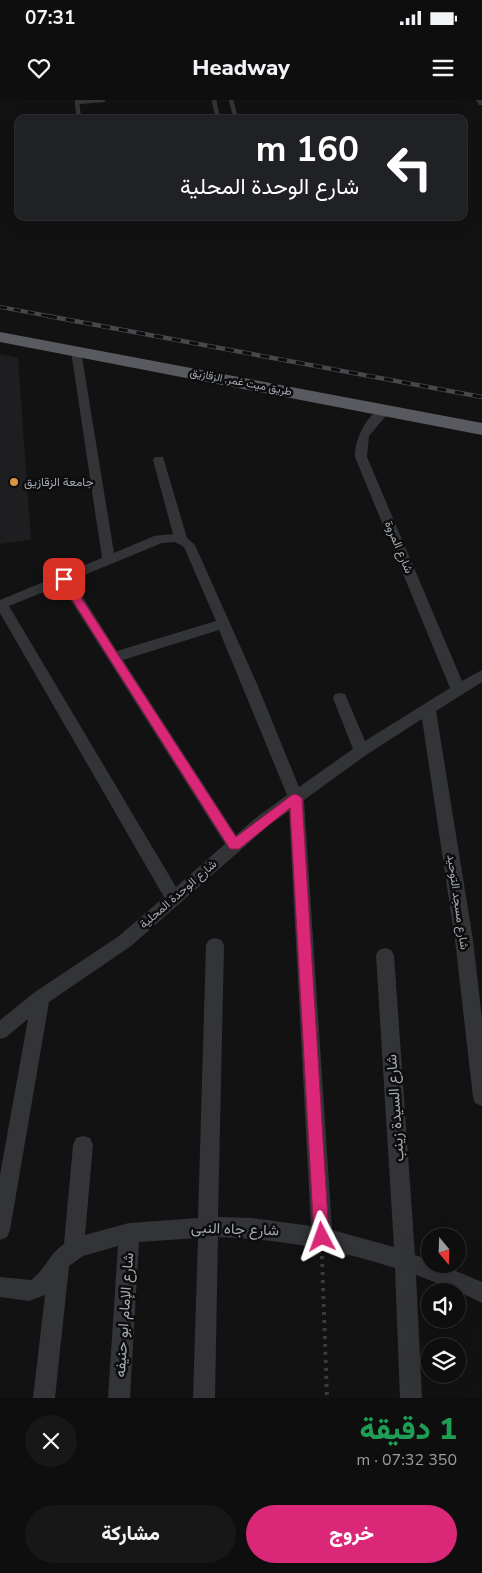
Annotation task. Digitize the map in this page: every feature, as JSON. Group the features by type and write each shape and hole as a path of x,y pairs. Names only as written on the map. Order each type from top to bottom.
{"highway":[{"name":"طريق ميت غمر, الزقازيق","path":"0,324 482,414"},
{"name":"طريق ميت غمر, الزقازيق","path":"0,337 482,429"}],"street":[{"path":"76,351 109,560"},
{"name":"شارع المروة","path":"385,410 364,433 360,445 361,457 458,689"},
{"path":"159,460 181,538 189,546 250,684 296,798 322,1237"},
{"path":"174,899 1,605 159,539 181,538"},
{"path":"64,579 234,845"},
{"path":"115,657 223,624"},
{"name":"شارع الوحدة المحلية","path":"0,1031 41,998 125,940 263,821 361,751 482,675"},
{"path":"340,698 361,751"},
{"name":"شارع مسجد التوحيد","path":"428,708 464,940 482,1097"},
{"path":"204,1398 215,945"},
{"name":"شارع السيدة زينب","path":"385,955 406,1261 411,1398"},
{"path":"0,1230 41,998"},
{"path":"44,1398 83,1145"},
{"name":"شارع جاه النبى","path":"66,1256 129,1233 209,1226 246,1226 322,1237 364,1247 406,1261 482,1293"},
{"name":"شارع الإمام ابو حنيفه","path":"119,1398 129,1233"},
{"path":"0,1287 25,1292 38,1289 46,1282 66,1256"}],"lane":[{"path":"79,115 77,101 103,100"},
{"path":"214,100 217,115"},
{"path":"231,100 235,115"}],"path":[{"path":"322,1237 327,1398"}],"shaded area":[{"name":"جامعة الزقازيق","path":"0,354 18,358 31,540 0,544"}],"railway":[{"path":"0,307 54,317"},
{"path":"48,316 482,397"}],"place":[{"name":"جامعة الزقازيق","path":"14,482"}],"route":[{"path":"64,579 234,845 263,821 296,798 322,1237"}]}
